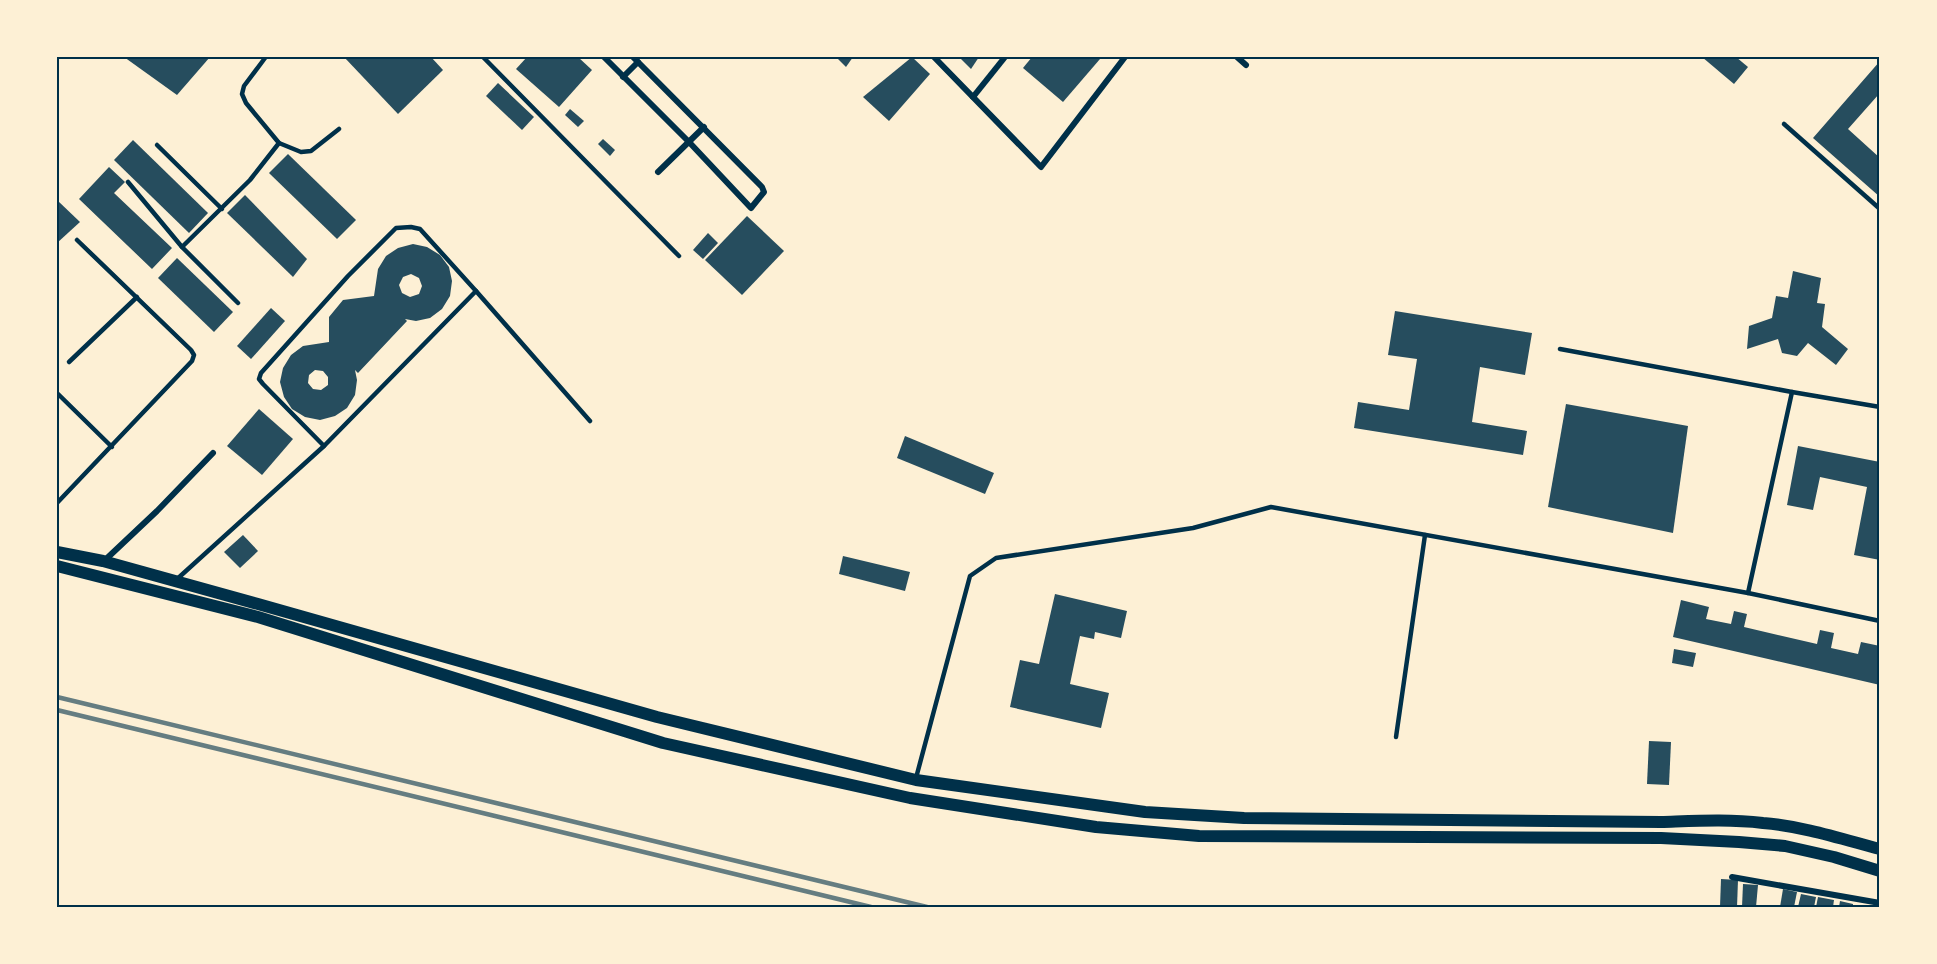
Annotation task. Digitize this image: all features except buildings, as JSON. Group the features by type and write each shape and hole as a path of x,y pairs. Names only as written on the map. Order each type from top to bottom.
{"main road":[{"path":"57,552 103,561 657,717 916,780 1145,812 1244,818 1661,822 1718,820 1765,823 1810,831 1880,849"},
{"path":"57,566 258,617 663,743 910,798 1096,827 1199,836 1661,838 1785,846 1834,857 1880,871"},
{"path":"552,708 558,689"},
{"path":"1661,822 1661,838"}],"street":[{"path":"604,57 623,77 689,142 751,208 764,190 704,127 636,60 623,77"},
{"path":"934,57 1041,167 1125,57"},
{"path":"973,97 1005,57"},
{"path":"1237,57 1246,64"},
{"path":"658,172 704,127"},
{"path":"103,561 157,511 213,453"},
{"path":"1731,877 1880,903"}],"lane":[{"path":"483,57 679,256"},
{"path":"265,58 244,86 242,94 246,103 279,143 301,152 312,151 339,129"},
{"path":"1784,124 1880,209"},
{"path":"182,247 250,180 279,143"},
{"path":"157,146 222,209"},
{"path":"128,182 182,247 238,303"},
{"path":"324,446 263,384 260,379 261,373 348,276 396,228 420,229 590,422"},
{"path":"57,503 192,361 194,355 77,240"},
{"path":"174,581 324,446 476,291"},
{"path":"69,362 137,297"},
{"path":"1560,349 1880,407"},
{"path":"1748,593 1792,392"},
{"path":"57,393 112,447"},
{"path":"916,780 970,576 996,558 1193,528 1271,507 1748,593 1880,621"},
{"path":"1396,737 1425,535"}],"railway":[{"path":"57,697 927,907"},
{"path":"57,710 871,907"}]}
